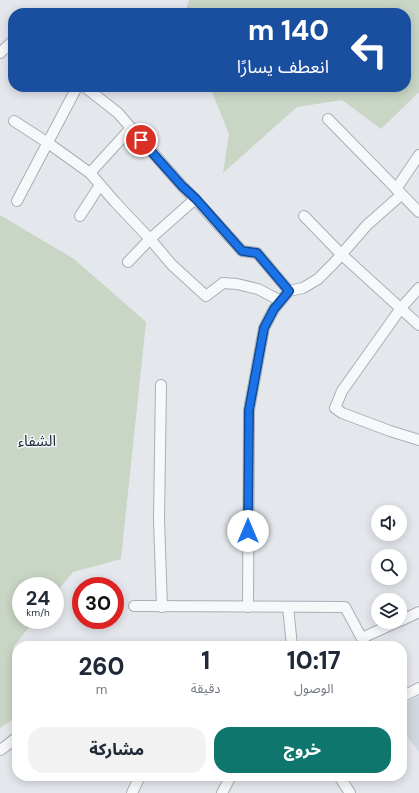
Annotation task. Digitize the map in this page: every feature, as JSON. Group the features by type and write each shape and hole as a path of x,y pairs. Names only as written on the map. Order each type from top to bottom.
{"street":[{"path":"0,53 8,46"},
{"path":"17,201 74,92"},
{"path":"91,92 118,113 242,251 257,253 289,291"},
{"path":"328,119 419,212"},
{"path":"14,121 90,172 115,202 150,238 172,265 206,296 223,283 237,284 258,289 281,301"},
{"path":"90,172 131,128"},
{"path":"248,607 249,410 264,328 274,309 289,291 303,288 318,278 334,263 367,225 399,192 419,155"},
{"path":"80,216 100,185"},
{"path":"128,262 150,238 196,199"},
{"path":"304,216 341,254 419,325"},
{"path":"419,288 401,308 342,391 335,408 342,414 419,440"},
{"path":"161,384 159,520 162,607"},
{"path":"134,606 345,607 363,641"},
{"path":"288,607 291,641"},
{"path":"407,618 419,612"},
{"path":"366,641 385,629"},
{"path":"407,694 419,688"},
{"path":"0,750 12,741"},
{"path":"132,793 138,781"},
{"path":"222,793 228,781"},
{"path":"342,781 350,793"}],"shaded area":[{"path":"419,696 419,752 407,736 407,702"}],"green space":[{"path":"189,0 419,0 419,92 381,129 342,100 297,107 223,173 229,134 212,92 411,92 411,8 187,8"},
{"path":"0,215 74,259 146,322 121,559 73,572 64,583 64,577 12,577 12,629 28,629 18,641 12,641 12,720 0,728"}],"district":[{"name":"الشفاء","path":"37,441"}],"route":[{"path":"141,140 242,251 257,253 289,291 274,309 264,328 249,410 248,531"}]}
